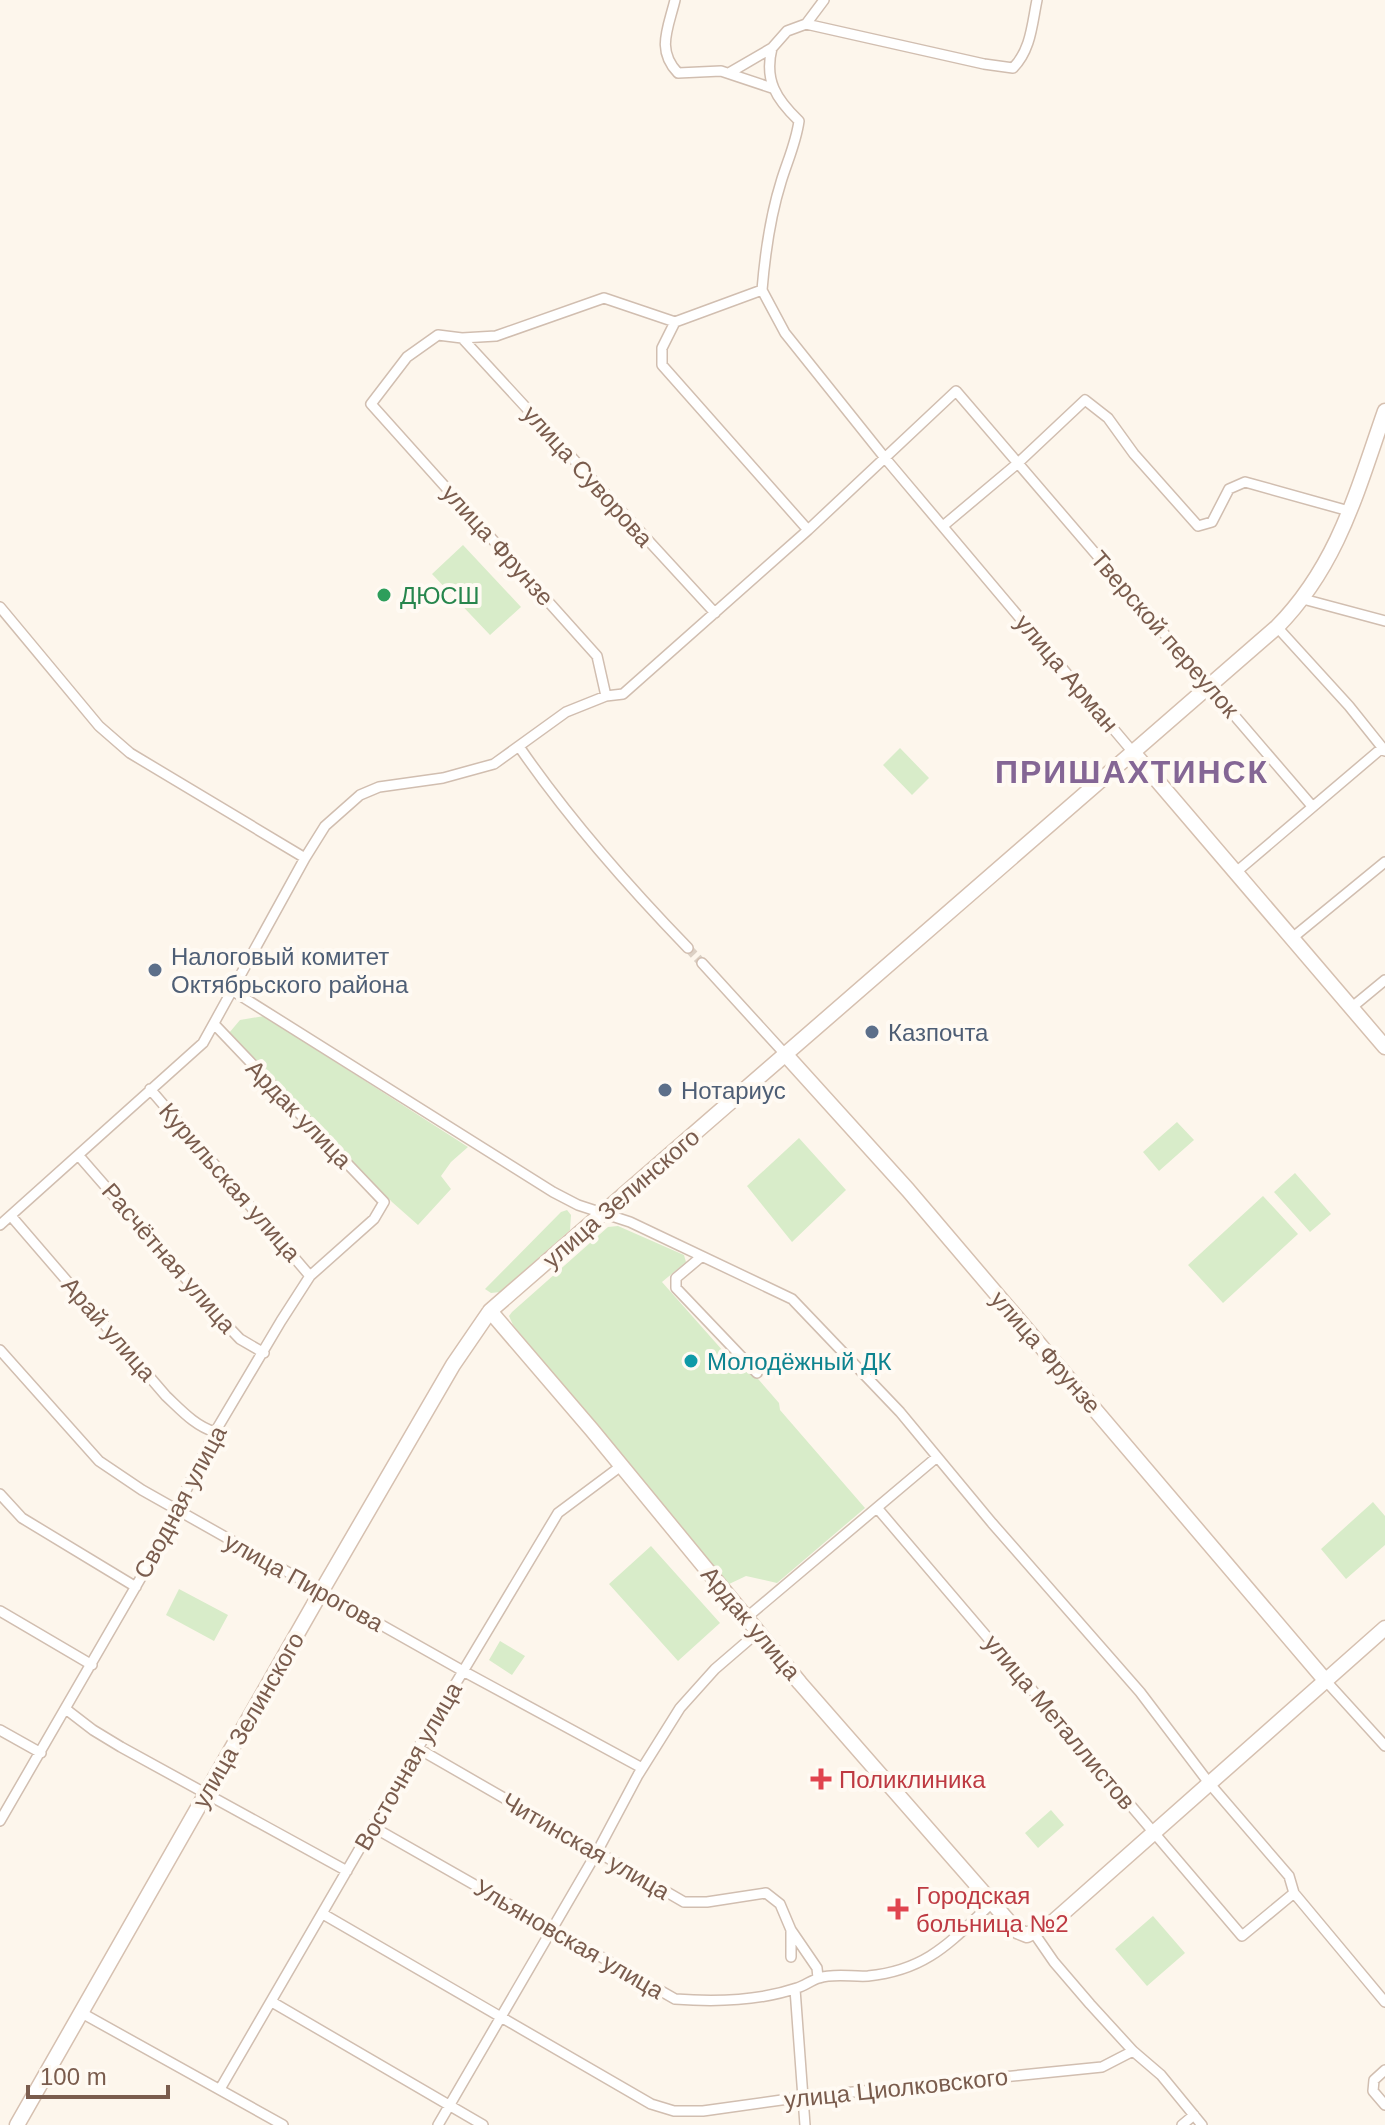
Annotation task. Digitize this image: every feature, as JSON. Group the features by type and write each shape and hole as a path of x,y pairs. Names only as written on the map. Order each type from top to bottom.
{"street":[{"path":"675,0 664,50 668,62 678,73 729,73 772,88"},
{"path":"806,24 824,0"},
{"path":"729,73 772,48 787,31 806,24 1013,68 1021,60 1029,41 1037,0"},
{"path":"462,338 496,336 604,298 675,322 762,290 765,257 780,185 796,141 799,121 786,109 772,88 769,73 772,48"},
{"name":"улица Арман","path":"762,290 785,333 885,458 1385,1047"},
{"path":"675,322 662,348 662,365 808,530"},
{"name":"улица Фрунзе","path":"462,338 438,335 407,357 371,404 597,656 606,696"},
{"name":"улица Суворова","path":"462,338 715,613"},
{"name":"Тверской переулок","path":"885,458 956,391 1312,806"},
{"path":"943,526 1018,463 1085,400 1108,418 1134,454 1198,526 1212,522 1229,489 1245,482 1349,511"},
{"name":"улица Зелинского","path":"17,2125 321,1592 453,1365 490,1311 1277,627 1320,575 1349,511 1385,411"},
{"path":"0,1225 203,1043 325,826 360,795 379,787 443,778 494,764 566,712 606,696 623,694 885,458"},
{"path":"1303,599 1385,621"},
{"path":"0,607 99,726 130,753 305,858"},
{"path":"1235,873 1312,806 1384,750 1349,706 1277,627"},
{"path":"520,748 547,786 648,906 688,948"},
{"path":"1291,939 1385,862"},
{"name":"улица Фрунзе","path":"702,963 908,1190 1325,1680 1385,1746"},
{"path":"1351,1008 1385,980"},
{"path":"233,991 553,1192 578,1205 606,1213 792,1299 889,1401 1140,1692 1209,1783 1289,1876 1294,1893 1385,2002"},
{"name":"Ардак улица","path":"215,1025 384,1202"},
{"name":"Курильская улица","path":"150,1089 310,1276"},
{"name":"Расчётная улица","path":"79,1156 221,1319 240,1339 264,1353"},
{"name":"Сводная улица","path":"0,1821 67,1710 178,1511 215,1432 281,1321 310,1276 374,1219 384,1202"},
{"name":"Арай улица","path":"11,1216 166,1396 189,1418 204,1429 215,1432"},
{"path":"701,1257 676,1278 676,1288 757,1373"},
{"name":"Ардак улица","path":"490,1311 884,1782 1017,1931 1027,1935 1034,1933"},
{"name":"улица Пирогова","path":"0,1350 99,1461 178,1511 321,1592 642,1768"},
{"path":"746,1618 937,1457"},
{"name":"Восточная улица","path":"220,2089 558,1513 621,1466"},
{"path":"0,1494 22,1518 136,1587"},
{"name":"улица Металлистов","path":"878,1509 1242,1936 1294,1893"},
{"path":"0,1611 92,1665"},
{"path":"1202,2125 1161,2075 1133,2051 1054,1962 1034,1933 1054,1921 1385,1628"},
{"path":"438,2125 553,1930 642,1768 680,1708 715,1669 758,1632"},
{"path":"67,1710 93,1730 347,1871"},
{"path":"0,1730 41,1753"},
{"name":"Читинская улица","path":"419,1749 684,1902 707,1902 766,1893 780,1904 791,1930"},
{"name":"Ульяновская улица","path":"373,1827 675,1999 705,2002 795,1989 818,1978 869,1976 899,1970 936,1954 992,1903"},
{"name":"улица Циолковского","path":"323,1914 651,2104 674,2111 703,2111 803,2097 1102,2067 1133,2051"},
{"path":"791,1930 791,1957"},
{"path":"791,1930 817,1968 818,1978"},
{"path":"795,1989 805,2125"},
{"path":"272,2002 483,2125"},
{"path":"80,2012 283,2125"},
{"path":"1385,2070 1374,2080 1373,2091 1385,2105"},
{"path":"1182,2125 1194,2115"}],"green space":[{"path":"463,545 521,607 490,635 432,574"},
{"path":"900,748 929,778 912,795 883,765"},
{"path":"264,1016 468,1147 441,1176 451,1189 418,1225 229,1033 240,1020"},
{"path":"1177,1122 1194,1140 1159,1171 1143,1152"},
{"path":"799,1138 846,1190 792,1242 747,1186"},
{"path":"1295,1173 1331,1214 1310,1232 1274,1192"},
{"path":"1263,1196 1298,1234 1223,1303 1188,1265"},
{"path":"567,1210 571,1215 570,1230 500,1292 491,1293 485,1289 561,1212"},
{"path":"618,1226 684,1255 686,1262 662,1282 739,1369 745,1364 779,1403 780,1410 865,1508 777,1583 746,1576 727,1585 513,1325 509,1316 512,1312 608,1227"},
{"path":"1373,1502 1385,1516 1385,1545 1346,1579 1321,1549"},
{"path":"651,1546 720,1623 678,1661 609,1584"},
{"path":"179,1589 228,1615 214,1641 166,1615"},
{"path":"500,1641 525,1656 512,1675 489,1660"},
{"path":"1051,1810 1064,1825 1038,1848 1025,1833"},
{"path":"1153,1916 1185,1953 1147,1986 1115,1949"}],"tunnel":[{"path":"688,948 702,963"}],"place":[{"name":"ДЮСШ","path":"384,595"},
{"name":"Налоговый комитет Октябрьского района","path":"155,970"},
{"name":"Казпочта","path":"872,1032"},
{"name":"Нотариус","path":"665,1090"},
{"name":"Молодёжный ДК","path":"691,1361"},
{"name":"Поликлиника","path":"821,1779"},
{"name":"Городская больница №2","path":"898,1909"}],"district":[{"name":"ПРИШАХТИНСК","path":"1132,772"}]}
